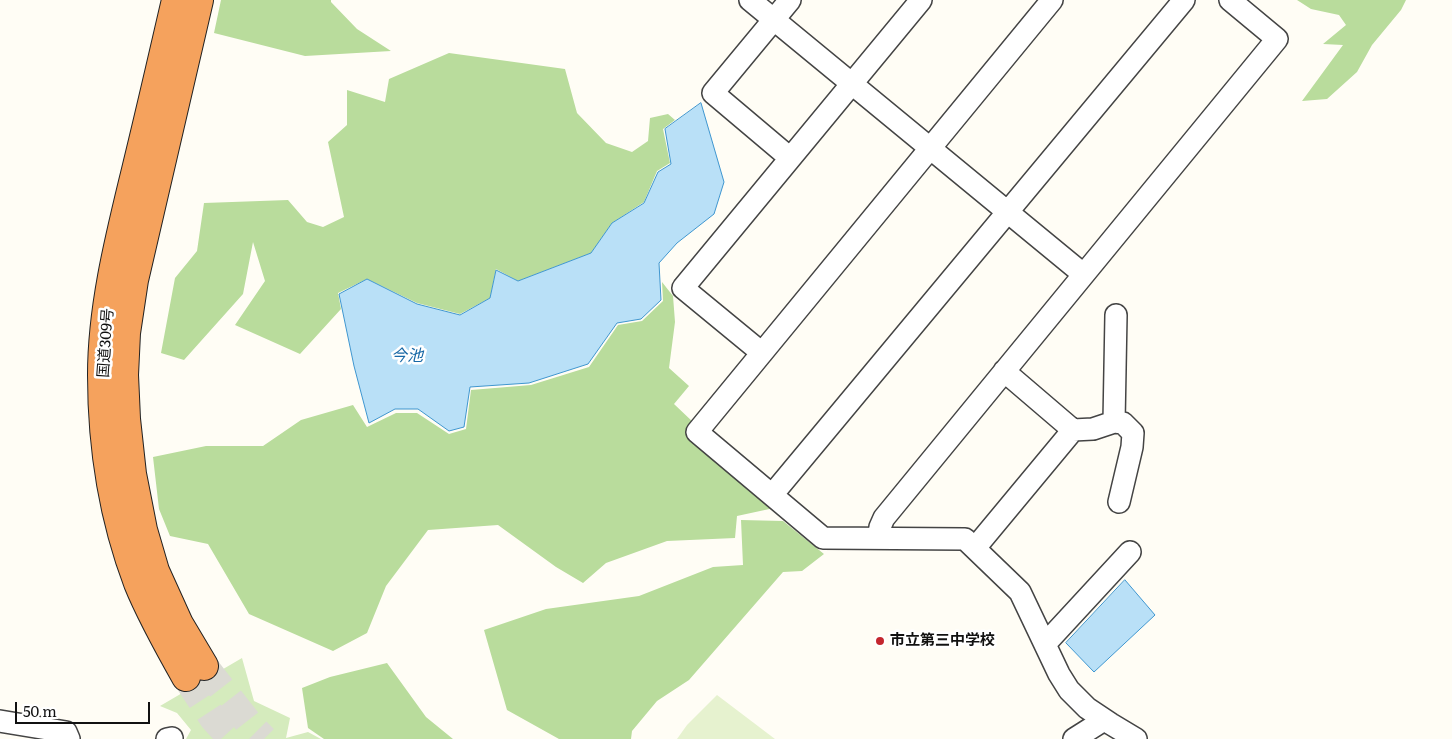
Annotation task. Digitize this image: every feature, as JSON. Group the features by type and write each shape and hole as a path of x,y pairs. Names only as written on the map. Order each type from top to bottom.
{"highway":[{"name":"国道309号","path":"176,0 116,263 106,320 102,374 105,433 113,491 122,530 138,583 157,623 195,672 179,624 155,571 143,530 132,474 126,419 124,375 126,334 134,280 200,0"}],"street":[{"path":"750,0 1084,274"},
{"path":"790,0 713,94 790,158"},
{"path":"762,353 683,288 921,0"},
{"path":"1052,0 697,432 824,538 965,539 1020,592 1059,674 1069,690 1087,708 1136,739"},
{"path":"772,495 1184,0"},
{"path":"879,538 880,527 884,518 1277,39 1230,0"},
{"path":"1114,422 1116,315"},
{"path":"1004,371 1073,430 1093,429 1114,422 1123,423 1133,433 1132,446 1119,502"},
{"path":"975,548 1073,430"},
{"path":"1045,644 1130,552"},
{"path":"1074,739 1104,720"},
{"path":"0,721 66,732 69,739"},
{"path":"167,739 172,738"}],"green space":[{"path":"221,0 331,0 357,29 391,51 305,56 214,33"},
{"path":"1297,0 1406,0 1401,10 1372,45 1357,72 1327,99 1302,101 1343,45 1323,44 1346,25 1339,15 1311,9"},
{"path":"449,53 565,69 577,113 606,143 632,152 648,141 650,118 668,114 675,120 663,129 670,163 657,171 644,202 612,223 591,253 518,281 496,269 490,298 460,314 417,303 367,279 338,293 341,309 300,354 235,325 265,281 253,242 243,294 184,360 161,353 175,278 197,251 204,203 288,200 307,222 323,227 344,217 328,142 347,125 347,90 385,102 389,79"},
{"path":"662,282 673,296 675,322 669,368 689,386 674,404 774,508 737,516 735,538 667,541 606,563 583,583 556,567 498,525 428,530 386,586 367,633 333,651 249,614 208,544 170,536 159,509 153,457 206,446 263,446 301,420 353,405 367,427 396,413 417,413 449,434 466,429 471,390 531,385 589,367 618,325 642,321 663,301"},
{"path":"741,520 783,521 824,554 802,571 783,572 689,680 657,701 632,731 631,739 559,739 507,710 484,630 546,609 639,596 713,567 743,565"},
{"path":"242,658 254,701 290,718 286,738 308,732 321,739 186,739 191,730 177,713 160,706"},
{"path":"387,663 426,717 453,739 324,739 308,728 302,688 330,677"},
{"path":"717,695 775,739 677,739 687,725"}],"water":[{"name":"今池","path":"701,103 724,182 714,214 677,243 659,263 661,300 641,319 617,323 588,364 529,383 470,387 464,427 449,431 418,409 395,409 369,423 354,366 339,294 367,279 417,304 460,315 490,298 496,270 518,281 591,253 612,223 644,203 658,172 671,164 665,129"},
{"path":"1125,580 1155,615 1094,672 1066,643"}],"tunnel":[{"path":"204,666 251,726 264,739"},
{"path":"186,677 213,718 232,739"}],"place":[{"name":"市立第三中学校","path":"880,641"}]}
